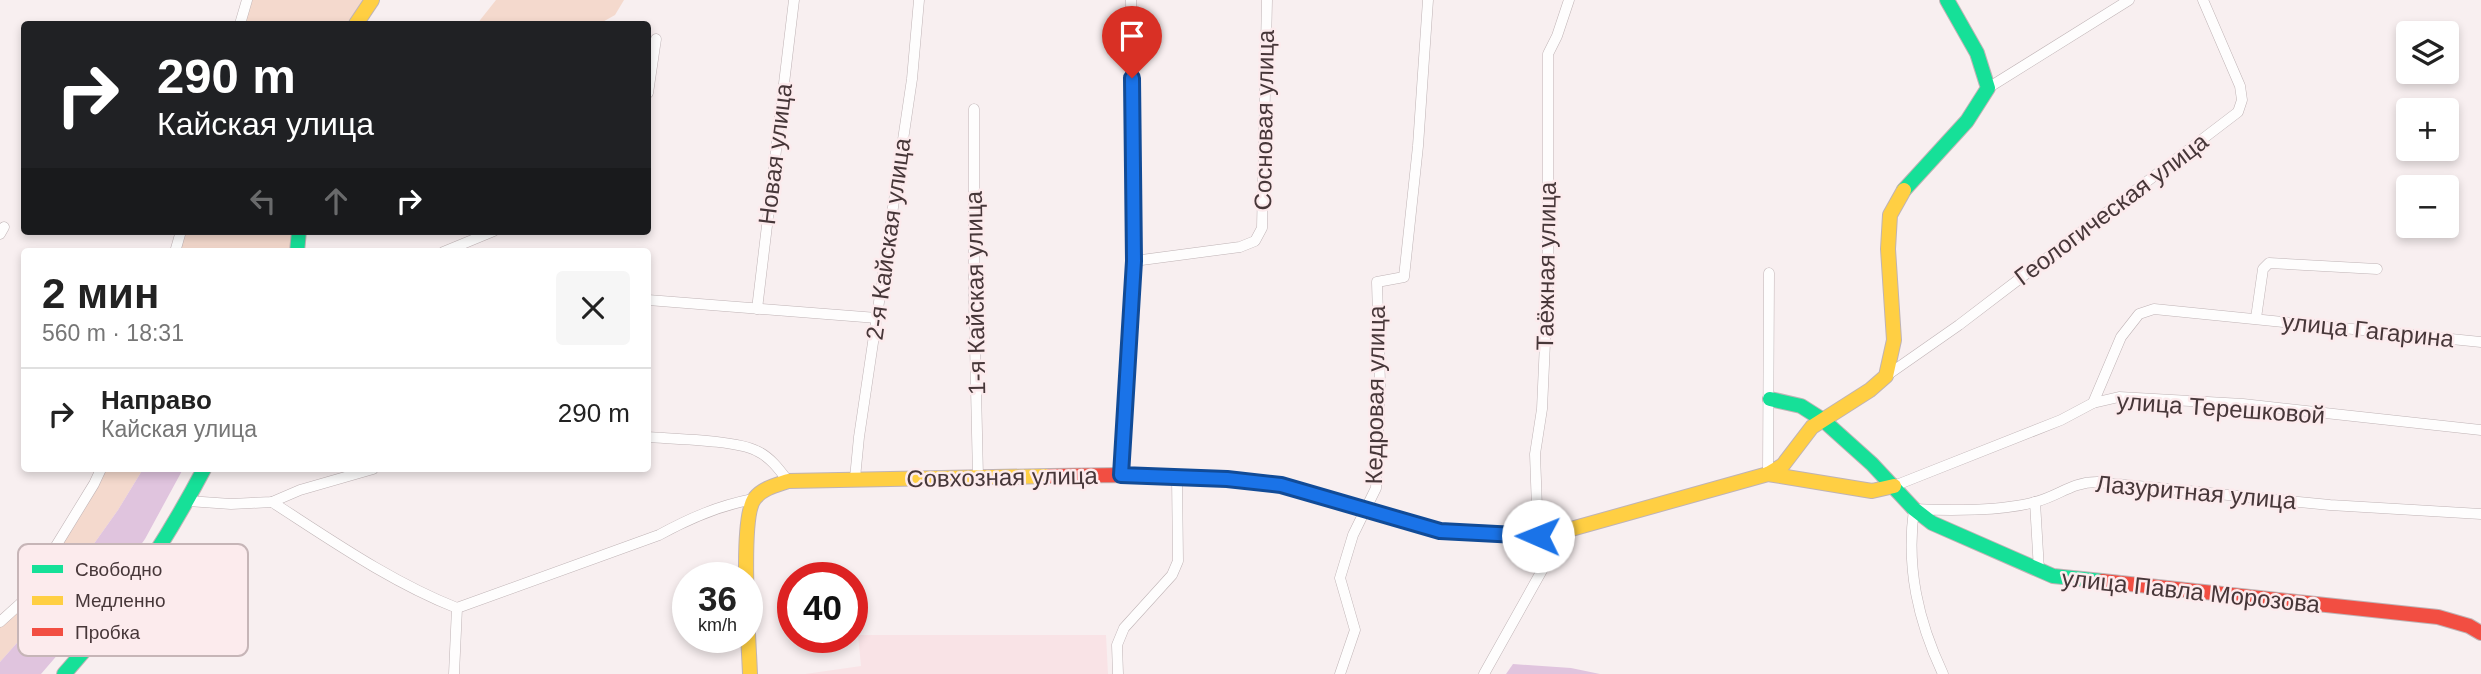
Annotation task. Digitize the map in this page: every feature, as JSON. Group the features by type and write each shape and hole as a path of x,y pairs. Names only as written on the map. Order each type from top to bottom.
{"street":[{"path":"241,21 247,0"},
{"path":"358,21 372,0"},
{"name":"Новая улица","path":"757,309 794,0"},
{"name":"2-я Кайская улица","path":"856,478 859,437 912,79 919,0"},
{"path":"1121,475 1134,261 1131,0"},
{"name":"Сосновая улица","path":"1134,261 1240,247 1255,241 1262,228 1267,0"},
{"name":"Кедровая улица","path":"1340,674 1355,630 1340,578 1353,535 1376,488 1380,384 1377,282 1404,277 1418,146 1428,0"},
{"name":"Таёжная улица","path":"1538,536 1535,454 1542,409 1548,275 1548,54 1569,0"},
{"path":"1947,0 1975,50 1985,72 1988,88"},
{"path":"1768,474 1783,465 1812,427 1870,390 1886,376 1894,340 1888,249 1891,215 1903,191 1967,121 1988,88 2129,0"},
{"name":"Геологическая улица","path":"1886,376 1948,333 2238,112 2242,100 2240,86 2203,0"},
{"path":"651,73 656,39"},
{"name":"1-я Кайская улица","path":"974,109 978,477"},
{"path":"453,248 484,235"},
{"name":"улица Гагарина","path":"2256,318 2265,265 2269,263 2377,269"},
{"path":"1768,474 1769,272"},
{"path":"651,300 877,318"},
{"name":"улица Гагарина","path":"2094,403 2121,337 2139,314 2154,309 2481,342"},
{"name":"улица Терешковой","path":"1894,486 2062,420 2094,403 2119,397 2243,404 2481,430"},
{"name":"улица Павла Морозова","path":"1770,399 1801,406 1823,419 1931,523 2053,576 2438,617 2469,626 2481,633"},
{"path":"651,437 726,444 755,450 775,464 788,481"},
{"path":"57,544 100,472"},
{"path":"162,544 202,472"},
{"path":"188,501 231,504 272,502 363,472"},
{"name":"Совхозная улица","path":"457,608 659,535 690,517 724,505 753,499 768,488 788,481 1121,475 1227,479 1281,485 1440,531 1538,536 1768,474 1871,491 1894,486"},
{"path":"1118,674 1117,645 1124,628 1172,575 1178,561 1177,477"},
{"name":"Лазуритная улица","path":"1914,509 1950,511 2035,502 2081,482 2097,482 2330,505 2481,514"},
{"path":"750,674 746,527 753,499"},
{"path":"272,502 349,552 430,597 457,608 454,674"},
{"path":"2035,502 2039,570"},
{"path":"1914,509 1912,529 1916,600 1928,641 1944,674"},
{"path":"1484,674 1564,531"},
{"path":"0,622 18,606"},
{"path":"64,674 80,656"}],"shaded area":[{"path":"247,0 372,0 358,21 241,21"},
{"path":"496,0 624,0 615,15 604,21 479,21"},
{"path":"180,235 299,235 297,248 176,248"},
{"path":"99,472 141,472 94,544 56,544"},
{"path":"141,472 181,472 141,544 94,544"},
{"path":"18,606 18,642 0,662 0,622"},
{"path":"868,635 1106,635 1108,674 805,674 861,666 860,653 868,653"},
{"path":"18,642 18,656 56,656 41,674 0,674 0,662"},
{"path":"1513,664 1571,668 1600,674 1506,674"}],"traffic: fast":[{"path":"1904,190 1967,121 1988,88 1977,53 1947,0"},
{"path":"297,248 299,235"},
{"path":"1770,399 1801,406 1823,420 1872,464 1914,509 1932,523 2053,576 2102,581"},
{"path":"161,544 202,472"},
{"path":"64,674 79,656"}],"traffic: slow":[{"path":"358,21 372,0"},
{"path":"1768,474 1783,465 1812,427 1870,390 1886,376 1894,340 1888,249 1890,215 1904,190"},
{"path":"1462,532 1538,535 1564,531 1768,474 1872,491 1894,486"},
{"path":"750,674 747,529 750,509 755,498 762,492 788,481 1050,476"}],"traffic: jam":[{"path":"1050,476 1121,475 1227,479 1281,485 1440,531 1462,532"},
{"path":"2102,581 2438,617 2469,626 2481,633"}],"route":[{"path":"1132,78 1134,261 1121,475 1227,479 1281,485 1440,531 1538,536"}]}
